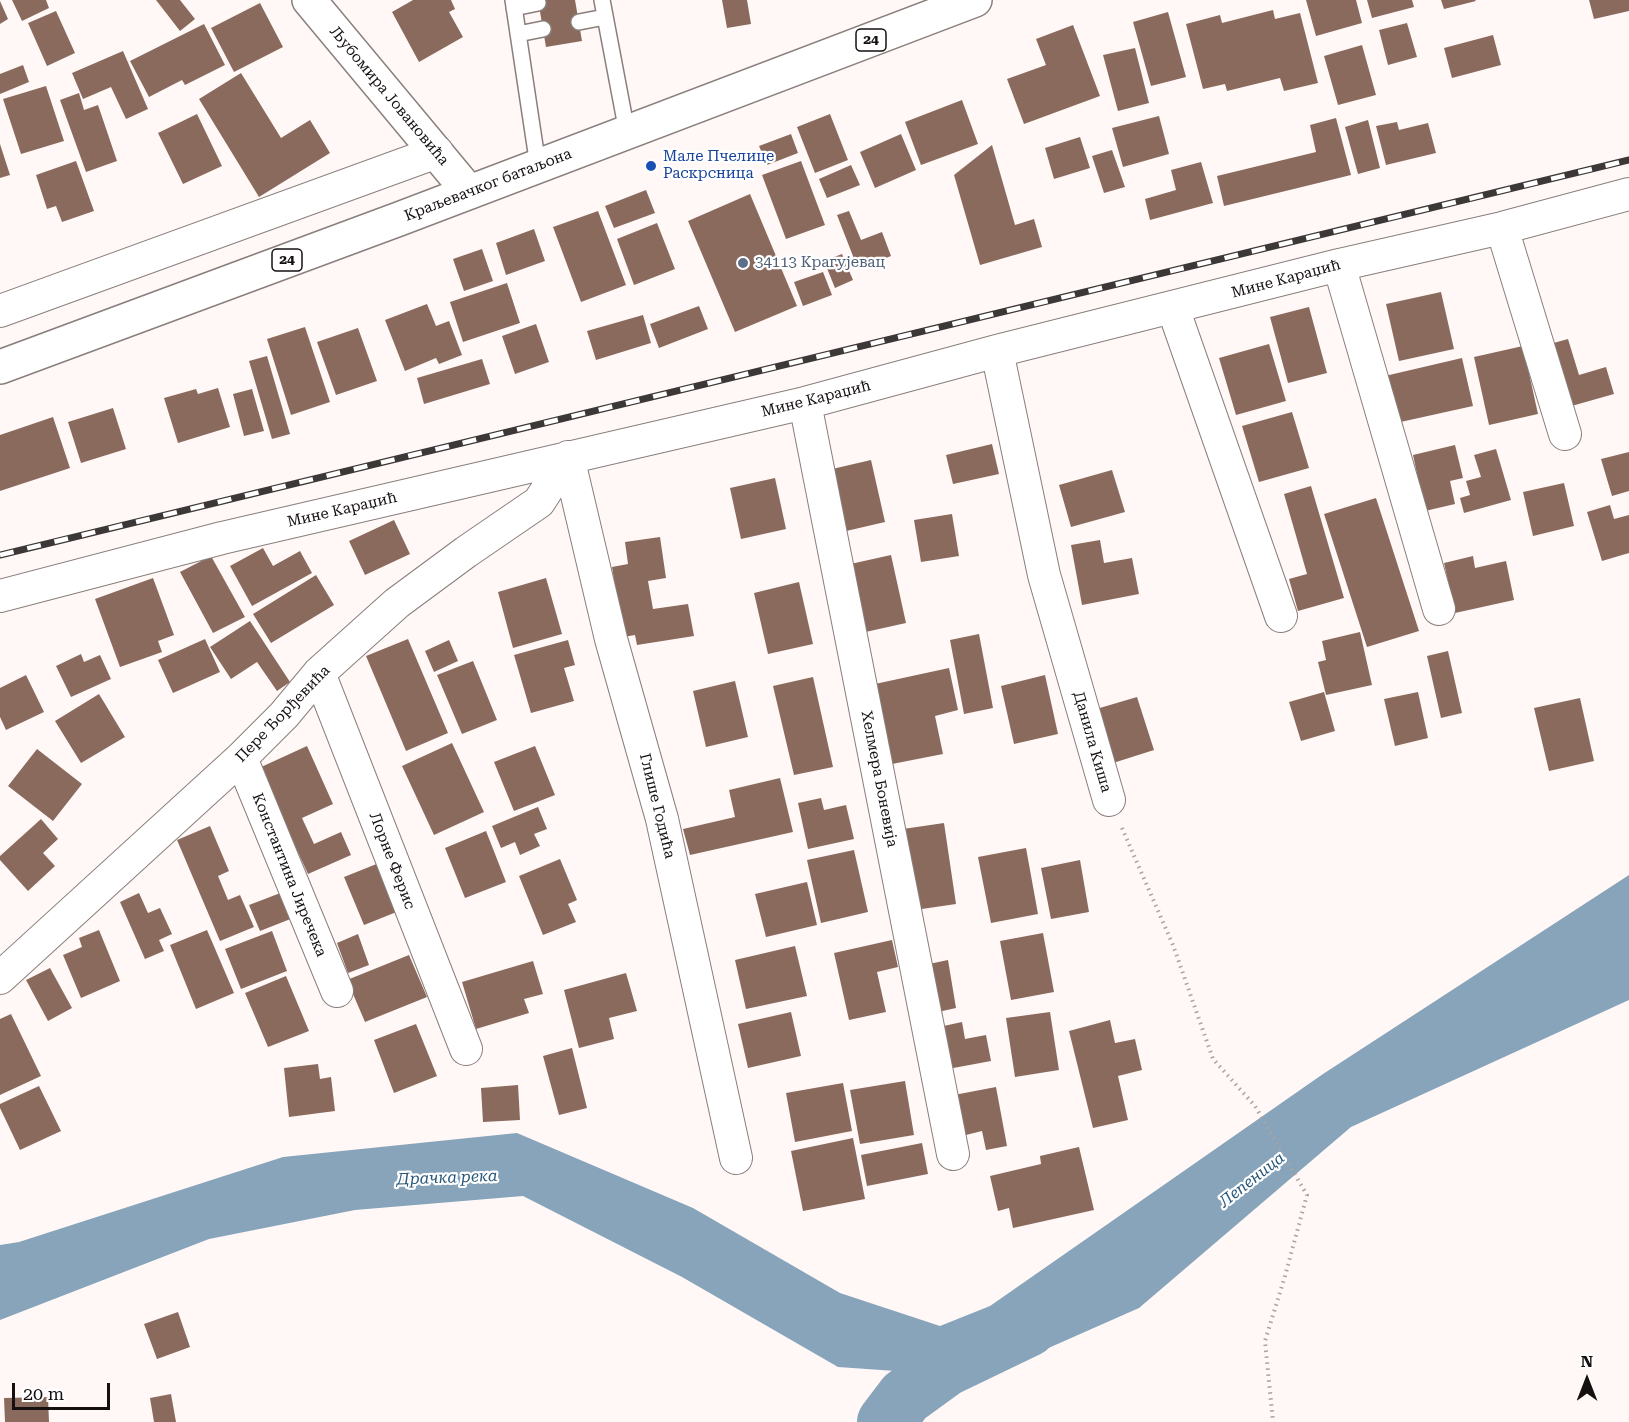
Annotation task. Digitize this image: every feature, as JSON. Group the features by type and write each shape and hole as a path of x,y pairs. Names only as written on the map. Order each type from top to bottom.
{"main road":[{"name":"Љубомира Јовановића","path":"309,0 470,192"},
{"name":"Краљевачког батаљона","path":"0,367 975,0"}],"street":[{"path":"0,311 437,152"},
{"name":"Мине Караџић","path":"0,596 222,538 805,403 997,351 1339,265 1502,228 1629,194"},
{"path":"1502,228 1564,434"},
{"path":"1339,265 1439,609"},
{"path":"1173,308 1281,616"},
{"name":"Данила Киша","path":"997,351 1044,575 1109,800"},
{"name":"Хелмера Боневија","path":"805,403 953,1154"},
{"name":"Пере Ђорђевића","path":"0,978 241,758 284,715 319,673 397,603 539,501 568,457"},
{"name":"Глише Годића","path":"568,457 611,639 662,819 736,1158"},
{"name":"Лорне Ферис","path":"319,673 466,1049"},
{"name":"Константина Јиречека","path":"241,758 337,991"}],"lane":[{"path":"602,0 627,132"},
{"path":"538,3 514,4 538,166"},
{"path":"579,22 605,17"},
{"path":"518,34 543,29"}],"path":[{"name":"Данила Киша","path":"1109,800 1173,945 1213,1059 1256,1106 1306,1195 1286,1276 1265,1341 1273,1422"}],"water":[{"path":"1629,875 1629,1000 1351,1127 1139,1308 967,1384 952,1352 924,1373 838,1367 682,1277 523,1196 355,1210 209,1239 0,1320 0,1245 19,1242 283,1157 517,1133 693,1208 840,1293 940,1326 990,1306 1323,1074"}],"building":[{"path":"12,0 46,0 49,8 22,21"},
{"path":"156,0 180,0 195,19 180,31"},
{"path":"413,0 451,0 455,9 449,12 463,37 419,62 392,12"},
{"path":"538,0 575,0 582,41 546,47"},
{"path":"722,0 747,0 751,24 727,28"},
{"path":"1306,0 1356,0 1362,23 1316,36"},
{"path":"1367,0 1412,0 1414,7 1372,18"},
{"path":"1441,0 1475,0 1476,1 1444,9"},
{"path":"1589,0 1629,0 1629,11 1594,19"},
{"path":"0,1 8,19 0,24"},
{"path":"260,3 283,47 234,72 211,28"},
{"path":"1273,10 1275,19 1300,13 1318,83 1284,91 1280,78 1227,91 1225,84 1203,89 1186,24 1220,15 1222,23"},
{"path":"56,11 75,53 47,66 28,23"},
{"path":"1168,12 1186,77 1151,86 1133,22"},
{"path":"1407,23 1417,57 1388,65 1379,30"},
{"path":"204,24 225,65 185,85 182,80 149,97 130,61"},
{"path":"1073,25 1100,96 1024,124 1007,79 1046,65 1036,39"},
{"path":"1493,35 1501,65 1452,78 1444,48"},
{"path":"1362,45 1376,95 1338,105 1324,56"},
{"path":"1135,48 1149,103 1118,111 1103,55"},
{"path":"123,51 148,109 126,119 111,87 83,99 72,73"},
{"path":"23,65 29,82 0,94 0,74"},
{"path":"241,73 281,138 310,120 330,153 259,197 199,99"},
{"path":"46,86 64,141 21,154 3,99"},
{"path":"79,93 84,110 98,105 117,161 86,172 60,100"},
{"path":"962,100 978,144 921,165 905,122"},
{"path":"197,114 222,166 183,184 158,133"},
{"path":"830,114 848,160 815,173 797,127"},
{"path":"1159,116 1169,154 1123,167 1112,128"},
{"path":"1336,118 1351,175 1224,206 1217,176 1316,152 1310,125"},
{"path":"1368,120 1380,168 1358,174 1345,127"},
{"path":"1397,122 1399,130 1428,123 1436,153 1386,165 1376,126"},
{"path":"791,134 798,153 767,165 759,146"},
{"path":"901,134 916,170 875,188 860,152"},
{"path":"1080,137 1090,168 1054,179 1045,148"},
{"path":"0,144 10,175 0,178"},
{"path":"992,145 1015,225 1034,219 1042,247 980,265 954,175"},
{"path":"1112,150 1125,187 1104,193 1092,156"},
{"path":"76,161 94,211 62,222 56,206 47,209 36,175"},
{"path":"801,161 825,225 786,239 762,175"},
{"path":"1201,162 1213,203 1150,220 1145,199 1176,190 1171,170"},
{"path":"851,165 860,185 827,198 819,179"},
{"path":"646,190 655,213 614,228 605,206"},
{"name":"34113 Крагујевац","path":"750,194 797,306 735,332 688,221"},
{"path":"598,211 626,285 581,302 553,227"},
{"path":"849,211 861,240 882,232 891,256 858,269 837,215"},
{"path":"657,223 675,269 634,285 617,239"},
{"path":"534,229 545,261 506,275 496,243"},
{"path":"482,249 493,281 464,291 453,259"},
{"path":"842,254 853,280 835,288 824,261"},
{"path":"823,272 832,295 803,306 794,282"},
{"path":"507,283 520,323 463,342 450,302"},
{"path":"1441,292 1454,349 1399,361 1386,304"},
{"path":"427,304 436,326 449,321 462,355 439,364 436,358 405,371 385,320"},
{"path":"699,306 708,329 659,348 650,324"},
{"path":"1309,307 1327,373 1288,383 1270,317"},
{"path":"643,315 651,343 596,360 587,331"},
{"path":"536,324 549,362 515,374 502,336"},
{"path":"305,327 330,402 291,415 267,339"},
{"path":"358,328 377,381 336,395 317,342"},
{"path":"1568,339 1579,375 1606,367 1614,394 1568,407 1550,344"},
{"path":"1269,344 1286,401 1236,415 1219,358"},
{"path":"1523,346 1538,414 1489,425 1474,357"},
{"path":"267,356 290,434 272,439 249,361"},
{"path":"1462,358 1473,406 1396,423 1385,376"},
{"path":"482,359 490,384 424,404 417,378"},
{"path":"218,388 230,427 178,443 164,398 196,389 198,394"},
{"path":"252,389 264,431 244,436 233,394"},
{"path":"113,408 126,449 81,463 68,422"},
{"path":"1292,412 1309,468 1259,482 1242,426"},
{"path":"53,417 70,468 0,491 0,435"},
{"path":"992,444 999,474 953,484 946,455"},
{"path":"1455,445 1463,478 1450,481 1455,504 1425,511 1413,455"},
{"path":"1496,449 1511,500 1464,513 1460,498 1470,495 1466,481 1481,477 1474,455"},
{"path":"1629,452 1629,491 1612,496 1601,459"},
{"path":"871,460 885,522 842,532 828,470"},
{"path":"1112,470 1125,512 1071,527 1059,485"},
{"path":"775,478 786,529 741,539 730,488"},
{"path":"1564,483 1574,526 1533,536 1523,492"},
{"path":"1311,486 1344,598 1298,611 1289,579 1307,574 1284,494"},
{"path":"1376,498 1419,631 1367,647 1324,514"},
{"path":"1610,505 1614,519 1629,515 1629,553 1602,561 1587,512"},
{"path":"952,514 959,556 921,562 914,520"},
{"path":"394,520 410,554 365,575 349,541"},
{"path":"660,537 666,578 648,581 653,609 688,604 694,636 637,645 635,635 623,637 612,567 628,564 625,542"},
{"path":"1100,540 1104,563 1132,558 1139,594 1082,605 1071,545"},
{"path":"263,548 273,566 300,551 312,573 252,606 230,566"},
{"path":"891,555 906,623 861,633 846,565"},
{"path":"211,556 245,617 213,633 180,572"},
{"path":"1473,556 1475,568 1506,561 1514,600 1455,613 1444,563"},
{"path":"316,575 334,605 271,643 253,614"},
{"path":"153,578 174,635 158,641 162,652 120,667 95,599"},
{"path":"546,578 562,634 513,648 498,592"},
{"path":"799,582 813,644 768,654 754,593"},
{"path":"250,621 290,682 277,691 257,662 231,679 210,647"},
{"path":"1360,632 1372,685 1326,695 1318,662 1326,660 1322,641"},
{"path":"979,634 993,708 964,714 950,640"},
{"path":"205,639 220,672 173,693 158,660"},
{"path":"408,639 448,733 406,751 366,656"},
{"path":"449,640 458,661 434,672 425,651"},
{"path":"568,640 575,665 564,668 574,701 531,713 514,655"},
{"path":"1448,651 1462,713 1441,718 1427,656"},
{"path":"81,654 84,662 100,655 111,679 71,697 56,666"},
{"path":"473,661 497,720 462,734 437,675"},
{"path":"949,668 958,710 935,716 943,754 892,764 875,684"},
{"path":"26,675 44,712 6,730 0,717 0,688"},
{"path":"1045,675 1058,734 1014,744 1001,686"},
{"path":"813,677 833,767 794,775 773,686"},
{"path":"735,681 748,737 706,747 693,691"},
{"path":"1324,692 1335,731 1301,741 1289,702"},
{"path":"1418,692 1428,738 1395,746 1384,699"},
{"path":"99,694 125,737 81,763 55,721"},
{"path":"1137,697 1154,750 1110,764 1093,710"},
{"path":"1580,698 1594,761 1549,771 1534,708"},
{"path":"452,743 484,812 434,835 402,766"},
{"path":"307,746 333,804 302,818 314,844 341,832 351,855 308,874 259,768"},
{"path":"535,746 555,795 514,811 494,762"},
{"path":"37,749 82,784 53,821 8,786"},
{"path":"780,778 793,832 690,855 683,829 735,817 729,790"},
{"path":"821,798 824,810 846,805 854,839 808,849 798,803"},
{"path":"538,807 547,829 534,834 540,846 520,855 515,842 501,848 492,826"},
{"path":"41,819 58,839 43,853 55,866 28,891 0,860 0,856"},
{"path":"944,823 956,904 915,910 903,829"},
{"path":"210,826 229,871 218,876 228,900 240,895 254,927 220,941 177,840"},
{"path":"486,831 506,882 465,898 445,848"},
{"path":"1026,848 1038,914 991,923 978,857"},
{"path":"854,850 868,912 821,923 807,860"},
{"path":"560,859 577,900 568,904 576,922 543,935 519,876"},
{"path":"1080,860 1089,912 1051,919 1041,868"},
{"path":"379,863 399,911 364,925 344,877"},
{"path":"807,882 817,925 766,937 755,894"},
{"path":"283,892 293,918 260,931 249,905"},
{"path":"139,893 148,913 160,908 172,934 159,940 164,951 145,959 120,902"},
{"path":"99,930 120,981 81,998 63,955 82,947 79,938"},
{"path":"207,930 234,993 196,1009 170,945"},
{"path":"272,931 287,971 241,989 225,949"},
{"path":"1043,933 1054,992 1011,1000 1000,941"},
{"path":"358,934 369,965 348,973 337,943"},
{"path":"892,940 898,967 877,972 886,1012 849,1020 834,953"},
{"path":"795,946 807,996 746,1009 735,960"},
{"path":"409,955 427,997 365,1022 347,980"},
{"path":"948,960 956,1008 938,1012 929,964"},
{"path":"533,961 543,994 524,999 529,1013 476,1029 462,982"},
{"path":"50,968 72,1008 48,1021 26,980"},
{"path":"626,973 637,1011 609,1018 614,1039 579,1048 564,990"},
{"path":"286,976 309,1031 268,1047 245,993"},
{"path":"791,1012 801,1056 748,1068 738,1024"},
{"path":"1050,1012 1059,1070 1015,1077 1006,1018"},
{"path":"11,1014 41,1076 0,1095 0,1019"},
{"path":"1110,1020 1115,1043 1135,1039 1142,1070 1118,1076 1128,1120 1093,1128 1069,1031"},
{"path":"962,1022 965,1039 986,1035 991,1061 948,1069 939,1027"},
{"path":"416,1024 437,1076 394,1093 374,1040"},
{"path":"572,1048 587,1108 559,1115 543,1056"},
{"path":"318,1064 320,1079 331,1077 335,1111 289,1117 284,1068"},
{"path":"905,1081 914,1135 860,1144 850,1090"},
{"path":"843,1083 852,1131 795,1142 786,1093"},
{"path":"518,1085 520,1120 483,1122 481,1088"},
{"path":"39,1086 61,1131 20,1150 0,1104"},
{"path":"996,1087 1007,1146 986,1150 982,1131 962,1136 954,1095"},
{"path":"853,1138 865,1199 803,1211 791,1151"},
{"path":"922,1143 928,1174 867,1186 861,1155"},
{"path":"1079,1147 1094,1210 1013,1228 1009,1208 998,1211 990,1176 1041,1164 1040,1156"},
{"path":"178,1312 190,1347 157,1359 144,1324"},
{"path":"171,1394 176,1422 154,1422 150,1398"},
{"path":"48,1397 49,1422 5,1422 4,1398"}],"waterway":[{"name":"Лепеница","path":"886,1422 905,1397 945,1368 1028,1328"},
{"name":"Драчка река","path":"921,1364 945,1368"}],"railway":[{"path":"0,555 1629,160"}],"place":[{"name":"Мале Пчелице Раскрсница","path":"651,166"},
{"name":"34113 Крагујевац","path":"743,263"}]}
